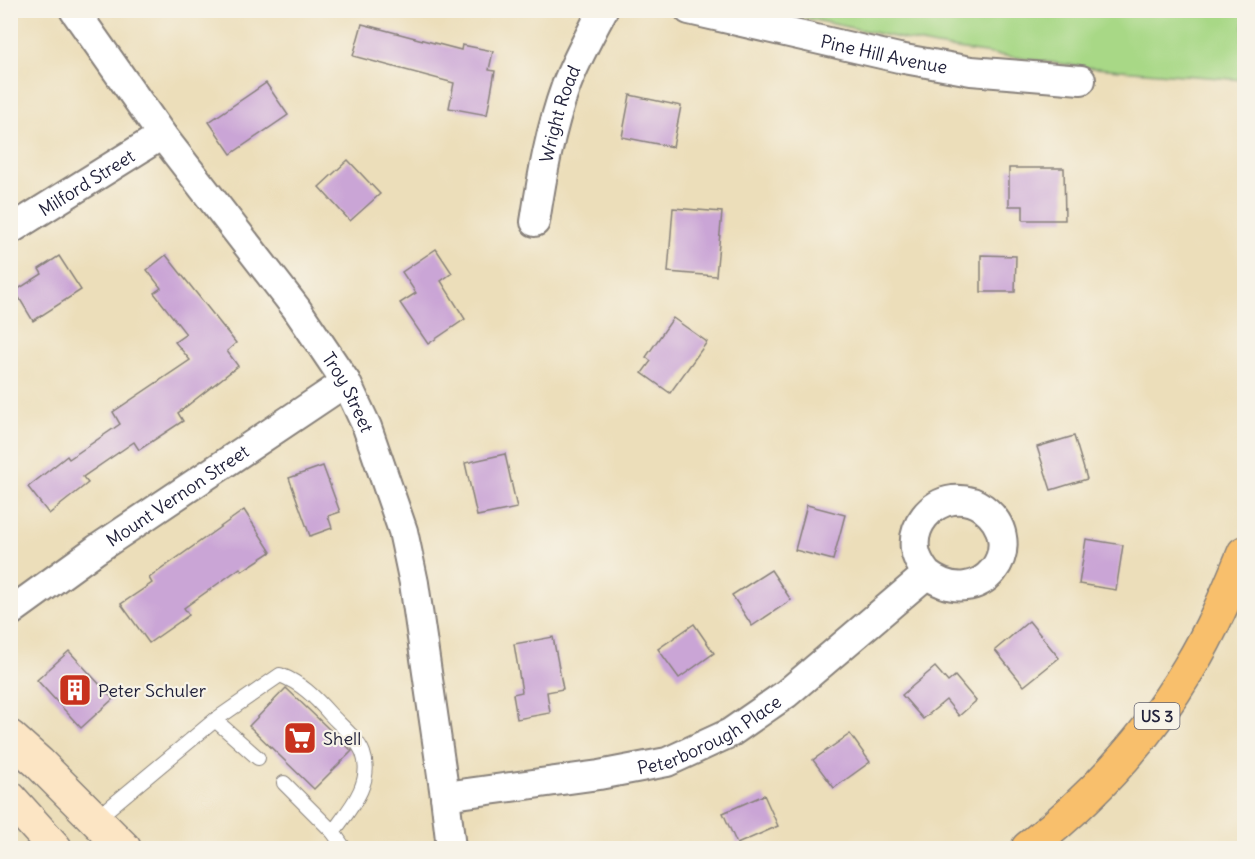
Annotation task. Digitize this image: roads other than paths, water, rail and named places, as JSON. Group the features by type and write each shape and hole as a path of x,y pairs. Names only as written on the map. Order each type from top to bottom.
{"highway":[{"name":"US 3","path":"1029,849 1099,785 1163,708 1199,651 1245,553"}],"main road":[{"path":"10,737 124,849"},
{"path":"10,798 55,849"}],"street":[{"name":"Troy Street","path":"74,10 162,135 296,308 346,382 367,427 403,531 414,583 451,849"},
{"name":"Wright Road","path":"535,222 544,163 566,87 582,49 603,10"},
{"name":"Pine Hill Avenue","path":"688,10 888,56 960,69 1081,80"},
{"name":"Milford Street","path":"10,230 162,135"},
{"name":"Mount Vernon Street","path":"10,612 97,549 346,382"},
{"name":"Peterborough Place","path":"445,796 599,776 667,762 730,733 786,694 927,573"}],"lane":[{"path":"96,819 215,720 280,675 294,680 310,692 363,752 365,770 363,786 355,802 333,832"},
{"path":"215,720 258,758"},
{"path":"284,783 333,832 344,849"}],"place":[{"name":"Peter Schuler","path":"75,690"},
{"name":"Shell","path":"300,738"}]}
